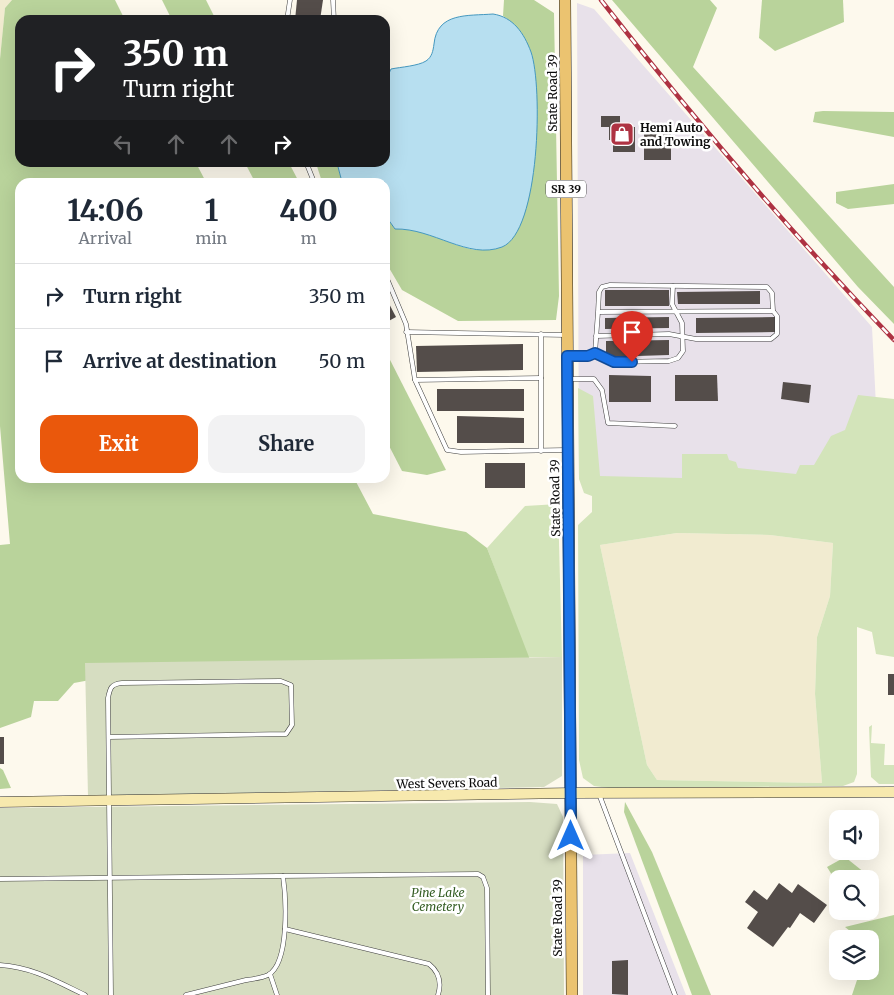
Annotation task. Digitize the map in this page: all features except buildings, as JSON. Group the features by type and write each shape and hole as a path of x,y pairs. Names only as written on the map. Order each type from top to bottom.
{"main road":[{"name":"State Road 39","path":"565,0 572,995"}],"street":[{"name":"West Severs Road","path":"0,802 571,793 894,792"}],"lane":[{"path":"288,15 290,0"},
{"path":"332,0 334,15"},
{"path":"390,286 406,324 415,380 447,450 460,452 568,450"},
{"path":"595,353 596,336 598,312 599,292 602,286 767,287 772,293 773,311 777,316 777,334 771,339 696,338 683,335 596,336"},
{"path":"567,356 588,356 595,353 614,362 669,361 678,358 683,351 683,335 682,323 672,304 673,286"},
{"path":"598,312 773,311"},
{"path":"406,332 566,335"},
{"path":"541,334 541,451"},
{"path":"415,380 541,378"},
{"path":"567,379 594,379 602,390 608,423 675,426"},
{"path":"109,737 286,734 292,725 291,685 281,681 115,684 110,689 108,698 111,995"},
{"path":"599,794 674,995"},
{"path":"0,879 478,874 483,877 487,888 488,995"},
{"path":"186,995 270,974 279,959 285,929 286,897 283,876"},
{"path":"285,929 429,964 437,971 439,981 438,995"},
{"path":"0,965 16,966 34,971 84,995"},
{"path":"270,974 277,995"}],"shaded area":[{"path":"0,0 12,0 5,8 0,59"},
{"path":"577,3 594,9 872,327 880,485 579,479"},
{"path":"677,533 770,535 833,543 830,596 817,637 815,694 822,783 657,780 647,765 600,545"},
{"path":"630,853 686,995 583,995 583,855"}],"green space":[{"path":"12,0 115,0 122,15 15,15 15,167 198,167 204,178 15,178 15,483 357,483 373,514 466,532 487,548 552,717 122,674 74,683 58,701 34,701 31,717 0,728 0,545 10,544 0,426 0,59 5,8"},
{"path":"162,0 206,0 214,15 170,15"},
{"path":"504,0 534,0 554,13 559,296 556,320 458,321 402,290 390,270 390,222 395,229 417,231 476,250 531,53 520,32 503,16"},
{"path":"612,0 710,0 717,8 693,67 894,287 894,324 858,287"},
{"path":"762,0 843,0 844,22 775,51 759,38"},
{"path":"815,112 894,112 894,137 813,122"},
{"path":"247,167 291,167 297,178 253,178"},
{"path":"317,167 338,167 341,178 321,178"},
{"path":"894,184 894,204 848,209 836,203 836,192"},
{"path":"390,360 446,470 427,475 402,471 390,448"},
{"path":"578,388 593,396 600,476 682,478 682,454 727,454 729,460 736,462 738,468 796,474 800,465 814,465 831,436 845,430 858,395 894,399 894,657 876,654 872,632 857,627 857,774 854,782 843,786 609,788 594,786 583,778 579,760 578,525 592,512 592,496 584,493 579,479","holes":["677,533 770,535 833,543 830,596 817,637 815,694 822,783 657,780 647,765 600,545"]},
{"path":"558,504 562,657 528,657 487,548 525,506"},
{"path":"562,657 562,776 544,787 88,796 85,663"},
{"path":"872,725 871,743 885,744 884,765 894,765 894,784 879,784 871,777 869,727"},
{"path":"0,768 3,770 11,788 0,789"},
{"name":"Pine Lake Cemetery","path":"530,802 557,804 563,817 564,995 0,995 0,808"},
{"path":"625,802 652,852 711,995 692,995 624,812"},
{"path":"840,860 849,860 861,870 829,870 827,867"},
{"path":"894,915 894,995 852,995 857,980 879,980 879,930 849,930 845,927"}],"water":[{"path":"493,14 512,22 525,38 531,52 535,70 537,125 531,188 524,215 515,236 502,247 489,250 476,250 423,233 395,229 390,222 390,178 341,178 338,167 390,167 391,69 423,63 431,56 436,34 441,26 447,21 464,16"}],"railway":[{"path":"601,0 743,174 817,258 894,340"}],"place":[{"name":"Hemi Auto and Towing","path":"622,134"}],"route":[{"path":"571,836 567,356 588,356 595,353 614,362 632,362"}]}
